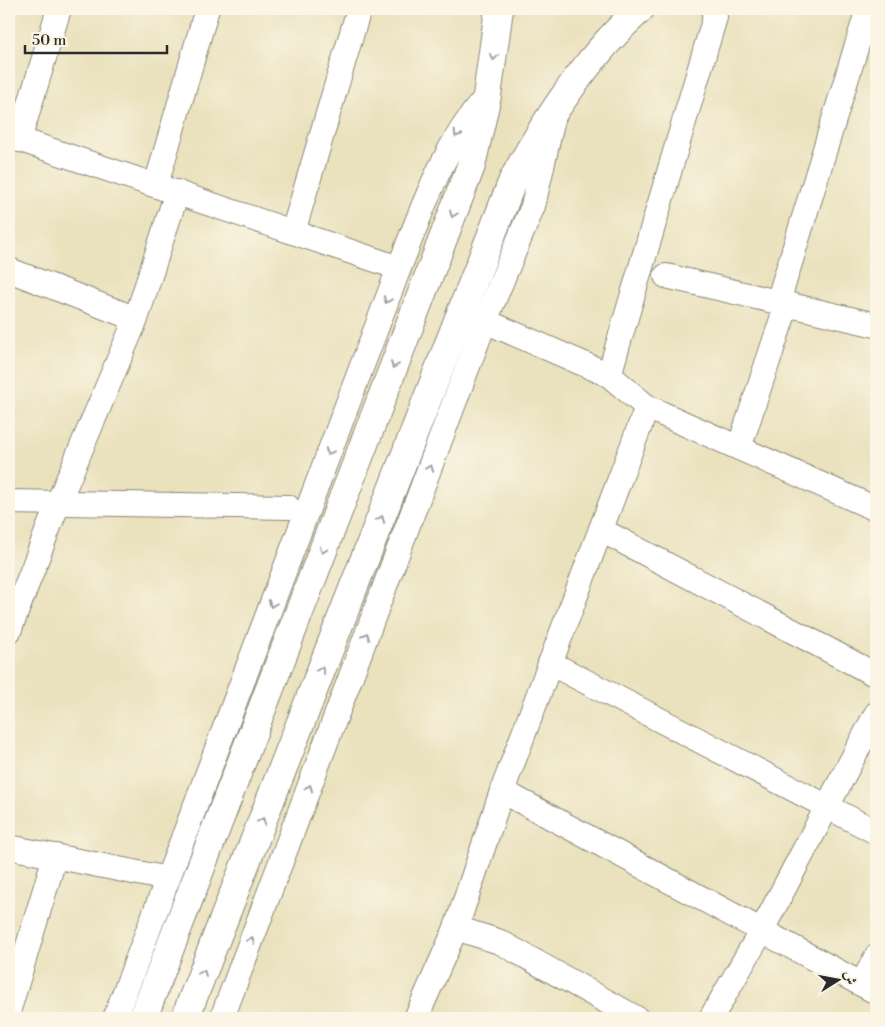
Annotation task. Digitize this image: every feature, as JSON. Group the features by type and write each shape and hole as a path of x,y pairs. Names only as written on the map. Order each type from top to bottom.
{"main road":[{"path":"143,1018 471,166 487,96 499,9"},
{"path":"185,1018 513,180 531,146 554,112 599,52 640,9"}],"street":[{"path":"59,9 14,138 399,268"},
{"path":"9,631 58,503 136,319 207,9"},
{"path":"293,232 359,9"},
{"path":"609,375 715,17 714,9"},
{"path":"739,448 868,9"},
{"path":"115,1018 399,268 446,154 457,134 487,96"},
{"path":"222,1018 486,321 533,206 554,112"},
{"path":"9,270 136,319"},
{"path":"666,276 876,325"},
{"path":"486,321 609,375 647,407 876,509"},
{"path":"416,1018 456,928 502,791 647,407"},
{"path":"9,502 288,507"},
{"path":"601,530 876,675"},
{"path":"550,663 876,832"},
{"path":"711,1018 762,930 876,714"},
{"path":"502,791 869,988 876,957"},
{"path":"9,847 168,880"},
{"path":"9,1009 55,856"},
{"path":"456,928 500,942 636,1018"}]}
